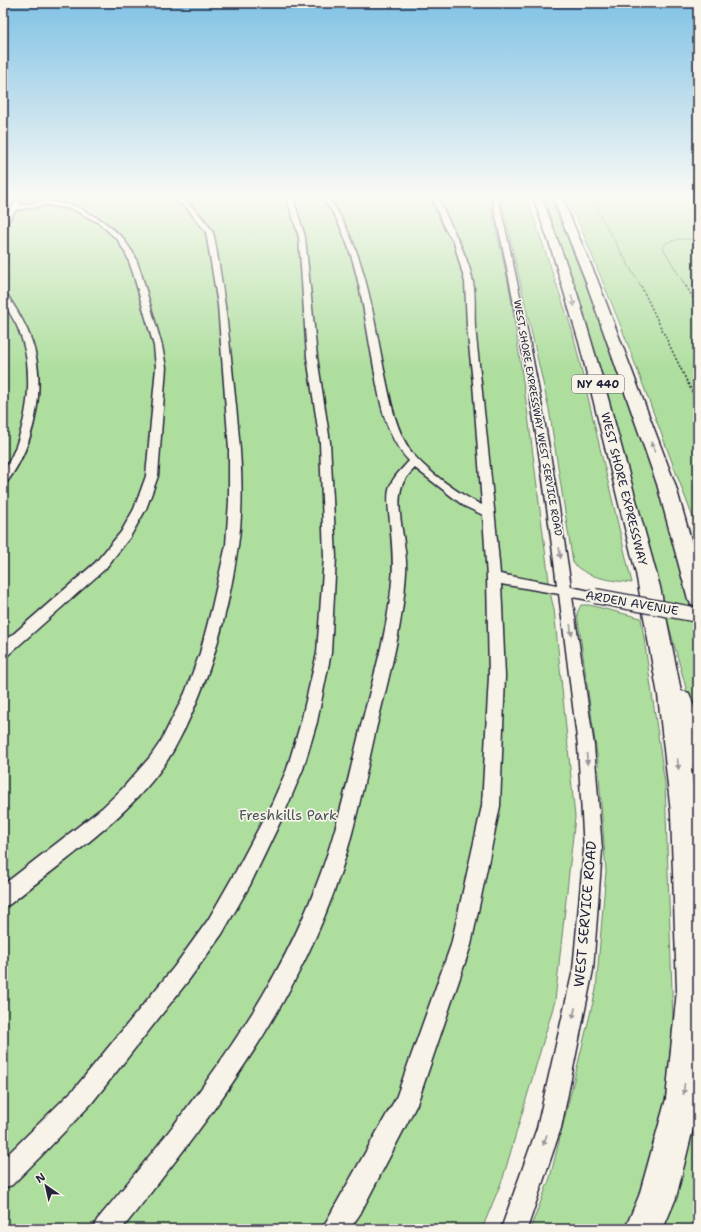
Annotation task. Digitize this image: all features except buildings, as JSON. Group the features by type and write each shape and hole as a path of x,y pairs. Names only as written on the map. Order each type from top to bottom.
{"highway":[{"name":"WEST SHORE EXPRESSWAY","path":"557,255 597,379 646,574 698,760"},
{"name":"NY 440","path":"581,255 666,484 698,599"},
{"path":"666,484 698,569"},
{"path":"644,1229 657,1198 684,1099 693,990 684,813 670,695 646,574"}],"street":[{"path":"3,651 100,566 126,534 140,509 152,476 161,367 158,346 131,255"},
{"path":"3,897 108,814 128,795 156,762 167,746 193,693 206,654 232,545 235,501 234,448 222,305 213,255"},
{"path":"3,1176 34,1148 83,1096 181,974 215,927 243,878 278,808 295,769 309,722 324,653 330,534 325,442 312,357 303,255"},
{"path":"354,255 365,296 389,419 406,452 414,462 468,503 488,513"},
{"path":"334,1229 351,1205 405,1104 461,945 491,806 497,676 494,578 478,383 471,326 469,282 461,255"},
{"name":"WEST SHORE EXPRESSWAY WEST SERVICE ROAD","path":"508,255 534,381 566,591"},
{"path":"3,295 18,316 28,340 34,391 30,416 19,452 3,480"},
{"path":"106,1229 180,1138 239,1054 290,969 322,899 339,848 390,642 397,605 400,564 394,502 395,489 398,478 414,462"},
{"name":"ARDEN AVENUE","path":"494,578 698,615"},
{"name":"WEST SERVICE ROAD","path":"514,1229 549,1128 583,970 593,850 586,746 566,591"}],"path":[{"path":"624,255 634,270 698,404"},
{"path":"668,255 698,306"}],"green space":[{"name":"Freshkills Park","path":"3,255 502,255 510,291 529,423 551,597 554,609 575,817 555,1001 503,1178 482,1229 3,1229"},
{"path":"514,255 547,255 572,330 632,583 608,580 593,576 573,563 549,409"},
{"path":"558,255 574,255 593,302 659,489 698,628 698,732 611,413"},
{"path":"592,255 698,255 698,531 622,329"},
{"path":"581,605 589,605 641,618 665,784 673,1020 663,1139 629,1229 530,1229 550,1178 596,990 606,871 598,762 577,613"},
{"path":"698,1064 698,1229 654,1229"}]}
